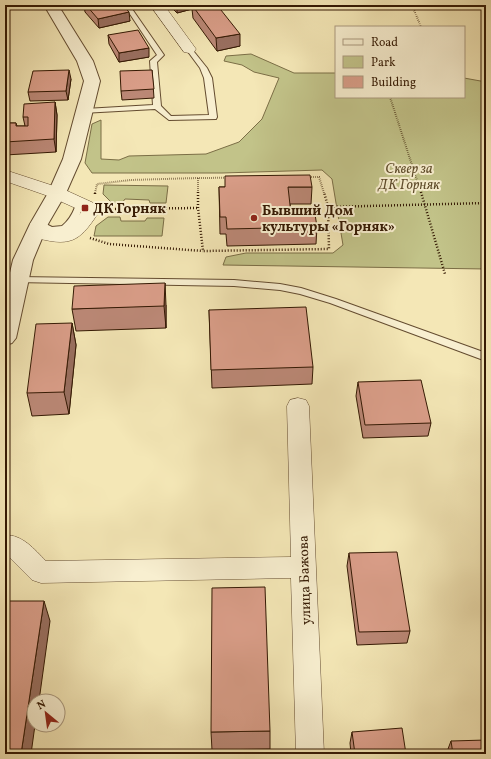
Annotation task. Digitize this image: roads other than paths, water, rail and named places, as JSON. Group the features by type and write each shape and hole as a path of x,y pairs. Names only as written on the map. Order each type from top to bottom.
{"street":[{"path":"5,338 23,260 39,224 57,193 72,158 92,81 85,61 51,5"},
{"path":"156,5 188,49"},
{"path":"5,175 57,193 92,209 73,234 57,238 50,236 44,234 39,224"},
{"name":"улица Бажова","path":"298,406 310,754"},
{"path":"5,546 13,545 41,572 303,567"}],"lane":[{"path":"128,5 127,6 161,55 153,61 157,107 168,118 213,117 208,78 203,68 188,49"},
{"path":"85,111 157,107"},
{"path":"39,224 51,230 64,229 73,221 79,206 57,193"},
{"path":"18,280 234,283 302,291 333,300 486,357"}],"place":[{"name":"ДК Горняк","path":"85,208"},
{"name":"Бывший Дом культуры «Горняк»","path":"254,218"}],"park label":[{"name":"Сквер за ДК Горняк","path":"409,176"}]}
